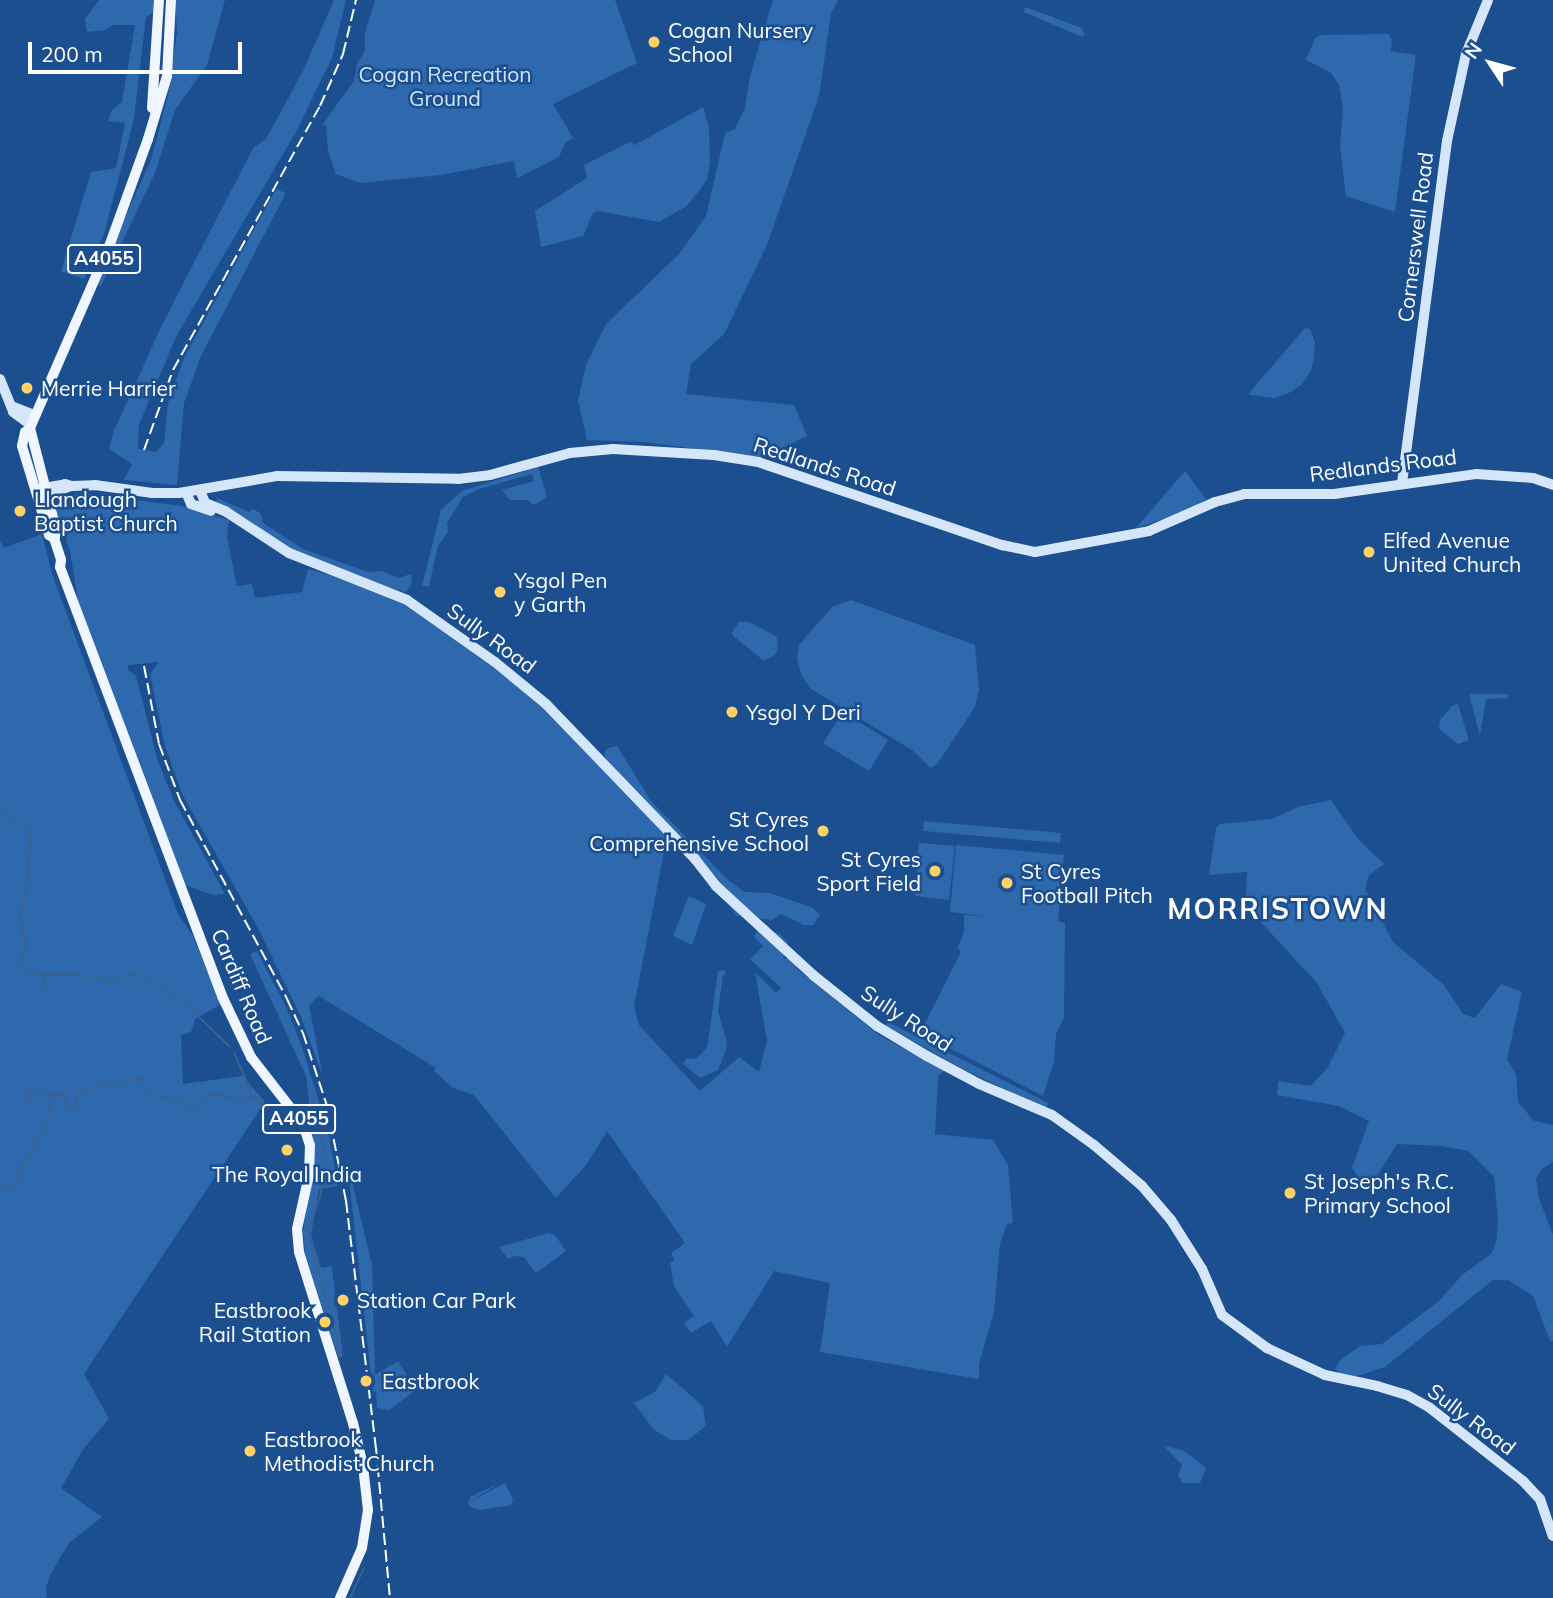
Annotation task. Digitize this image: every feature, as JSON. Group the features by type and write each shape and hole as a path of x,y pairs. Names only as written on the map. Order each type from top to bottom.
{"main road":[{"name":"A4055","path":"149,139 156,74 159,0"},
{"name":"A4055","path":"22,446 25,432 32,423 110,244 149,139 167,76 171,0"},
{"name":"Cardiff Road","path":"32,423 49,535 54,538 61,559 60,567 222,996 251,1057 303,1124 310,1144 309,1175 297,1229 299,1252 353,1423 363,1466 368,1510 362,1548 340,1598"},
{"name":"Cardiff Road","path":"22,446 41,492"}],"street":[{"name":"Cornerswell Road","path":"1402,483 1447,141 1466,54 1488,0"},
{"path":"0,379 18,418 22,446"},
{"path":"11,406 32,423"},
{"path":"18,418 32,423"},
{"name":"Redlands Road","path":"41,492 65,484 105,485 162,494 277,477 458,479 490,475 592,449 714,455 770,465 1002,545 1035,552 1074,547 1149,531 1215,502 1244,494 1334,494 1476,474 1533,478 1553,485"},
{"name":"Sully Road","path":"200,490 202,500 305,561 407,600 495,662 546,704 695,859 716,886 813,975 877,1026 927,1056 979,1084 1052,1115 1094,1145 1142,1186 1171,1220 1196,1260 1222,1315 1267,1348 1325,1375 1407,1395 1430,1408 1540,1499 1553,1536"},
{"name":"Sully Road","path":"186,492 191,504 229,516"}],"green space":[{"path":"99,0 156,0 157,10 146,17 134,119 104,234 84,279 61,271 91,172 116,168 125,123 108,121 112,110 122,102 135,25 113,25 106,30 87,32 85,19"},
{"path":"175,0 225,0 207,65 175,110 155,173 101,286 95,284 151,160 168,95 177,33"},
{"path":"334,0 346,0 332,58 296,132 177,335 139,424 138,449 156,452 164,443 168,403 184,358 276,189 286,193 201,356 184,403 177,485 124,480 132,464 109,449 113,433 162,325 253,148 266,139 303,71"},
{"name":"Cogan Recreation Ground","path":"375,0 615,0 637,63 553,104 573,138 565,143 559,157 517,178 514,161 441,175 360,183 336,174 328,151 326,126 322,125 354,81 357,64 365,51 365,33"},
{"path":"773,0 838,0 831,14 819,96 767,245 724,334 691,364 686,394 794,405 807,436 763,458 645,442 587,440 578,401 586,365 606,324 679,254 706,216 725,133 735,129 745,108 750,76"},
{"path":"1025,7 1082,28 1085,34 1082,37 1024,12"},
{"path":"1388,34 1392,40 1391,51 1416,55 1395,212 1346,196 1340,146 1343,109 1339,85 1330,72 1306,60 1315,38 1321,35"},
{"path":"703,107 709,128 710,161 707,180 687,206 659,222 598,211 593,213 583,236 541,247 535,211 587,178 584,165 630,142 635,145"},
{"path":"1305,328 1310,329 1315,342 1311,371 1302,384 1275,398 1250,395 1249,393"},
{"path":"538,467 547,497 534,505 527,500 510,500 502,490 534,481 532,474 479,489 463,497 447,523 448,532 438,546 429,586 422,586 441,510 462,491"},
{"path":"1185,471 1206,499 1188,511 1136,528"},
{"path":"82,493 182,506 229,520 227,537 237,586 252,584 255,598 302,592 308,569 327,574 405,602 528,691 667,837 634,1006 639,1025 700,1091 739,1057 759,1072 767,1041 755,972 776,993 781,988 750,959 763,946 754,937 757,931 771,930 780,934 788,943 783,958 787,959 788,953 794,952 803,958 802,964 796,968 880,1036 945,1070 938,1076 935,1134 993,1140 1008,1165 1013,1223 1007,1224 1000,1244 994,1312 979,1364 979,1379 820,1352 830,1283 774,1271 727,1347 711,1321 691,1333 684,1323 694,1316 674,1286 670,1263 674,1260 671,1253 685,1243 607,1131 587,1164 556,1198 474,1095 453,1088 434,1071 436,1068 319,996 309,1005 323,1077 301,1017 257,926 182,794 165,746 150,674 159,662 128,665 128,670 136,676 157,758 173,799 225,894 213,895 182,884 79,606 70,551 56,510 61,498"},
{"path":"217,498 249,512 254,509 261,514 263,523 303,549 368,572 382,571 398,578 411,574 412,583 406,592 389,588 302,556 216,504"},
{"path":"42,534 52,574 178,914 193,936 221,1004 195,1019 191,1032 181,1035 183,1084 243,1076 265,1102 84,1374 109,1419 84,1448 61,1488 102,1517 69,1543 50,1575 46,1588 47,1598 0,1598 0,540 4,548"},
{"path":"851,600 975,645 979,689 975,707 937,764 931,768 912,750 811,689 802,676 797,659 799,645 832,607"},
{"path":"739,622 749,622 776,636 776,654 764,661 731,634"},
{"path":"1469,694 1507,694 1508,698 1486,699 1480,736"},
{"path":"1458,704 1469,740 1458,744 1439,729 1440,720 1453,705"},
{"path":"843,712 888,740 869,771 823,743"},
{"path":"617,746 651,801 727,879 744,892 770,893 813,908 820,915 813,925 804,925 781,914 772,920 737,916 680,838 606,759 604,753 608,748"},
{"path":"1331,800 1358,839 1384,864 1369,875 1365,889 1393,942 1444,985 1463,1014 1475,1018 1501,984 1522,992 1507,1059 1516,1074 1518,1102 1534,1121 1553,1125 1553,1162 1542,1169 1536,1179 1539,1198 1553,1235 1553,1341 1550,1341 1533,1296 1508,1280 1493,1280 1385,1367 1348,1379 1335,1369 1340,1360 1360,1346 1382,1344 1439,1301 1462,1275 1491,1254 1496,1243 1498,1221 1494,1177 1468,1151 1442,1146 1397,1144 1372,1184 1362,1181 1352,1168 1369,1121 1339,1106 1277,1095 1278,1081 1311,1086 1328,1067 1345,1033 1317,983 1257,918 1246,898 1247,872 1209,875 1216,828 1220,824 1272,819 1298,807"},
{"path":"924,821 1061,833 1060,843 923,831"},
{"name":"St Cyres Sport Field","path":"919,843 955,846 949,900 915,896"},
{"path":"956,845 1064,855 1058,921 1065,923 1064,1017 1056,1034 1054,1062 1043,1096 920,1033 961,952 957,948 964,933 964,915 985,916 950,912"},
{"path":"689,896 706,904 692,945 673,936"},
{"path":"257,951 286,1007 302,1047 328,1131 338,1186 319,1189 311,1235 321,1268 332,1266 343,1357 338,1357 305,1253 303,1232 315,1150 307,1121 309,1101 306,1076 250,954"},
{"path":"724,970 726,975 723,975 718,1012 727,1042 726,1050 718,1070 700,1078 683,1064 686,1059 697,1058 707,1048 718,971"},
{"path":"886,1021 1048,1103 1046,1109 961,1068 887,1026"},
{"path":"347,1161 372,1265 375,1375 398,1361 416,1390 389,1410 377,1408 376,1392 373,1391"},
{"path":"549,1233 555,1235 566,1251 536,1273 524,1257 513,1256 508,1259 499,1247"},
{"path":"666,1374 703,1406 706,1426 688,1440 671,1440 654,1430 634,1403 655,1392"},
{"path":"1164,1446 1183,1450 1206,1468 1200,1483 1182,1483 1178,1475 1182,1465"},
{"path":"502,1482 469,1502 505,1483 513,1499 511,1505 481,1510 470,1507 468,1503 470,1497"}],"waterway":[{"path":"0,812 28,829 31,841 24,904 20,913 26,946 21,963 23,969 37,974 99,976 108,985 128,974 147,977 185,1004 230,1047"},
{"path":"40,991 46,976"},
{"path":"234,1053 252,1094"},
{"path":"0,1187 10,1188 19,1182 19,1169 29,1157 49,1114 50,1103 56,1095 64,1093 67,1106 74,1108 77,1095 104,1082 115,1084 140,1078 149,1094 188,1104 192,1110 211,1093 238,1099 253,1096 264,1109"},
{"path":"25,1096 27,1089 33,1094"},
{"path":"313,1090 318,1130 326,1156 320,1197 308,1230 328,1306"},
{"path":"26,1100 34,1092 56,1095"},
{"path":"335,1327 340,1358"},
{"path":"350,1598 364,1568"}],"railway":[{"path":"144,450 173,370 320,106 343,54 356,0"},
{"path":"144,666 159,744 180,800 287,999 303,1033 327,1106 346,1201 376,1448 390,1598"}],"place":[{"name":"Cogan Nursery School","path":"654,42"},
{"name":"Merrie Harrier","path":"27,388"},
{"name":"Llandough Baptist Church","path":"20,511"},
{"name":"Elfed Avenue United Church","path":"1369,552"},
{"name":"Ysgol Pen y Garth","path":"500,592"},
{"name":"Ysgol Y Deri","path":"732,712"},
{"name":"St Cyres Comprehensive School","path":"823,831"},
{"name":"St Cyres Sport Field","path":"935,871"},
{"name":"St Cyres Football Pitch","path":"1007,883"},
{"name":"The Royal India","path":"287,1150"},
{"name":"St Joseph's R.C. Primary School","path":"1290,1193"},
{"name":"Station Car Park","path":"343,1300"},
{"name":"Eastbrook Rail Station","path":"325,1322"},
{"name":"Eastbrook","path":"366,1381"},
{"name":"Eastbrook Methodist Church","path":"250,1451"}],"district":[{"name":"MORRISTOWN","path":"1278,909"}]}
